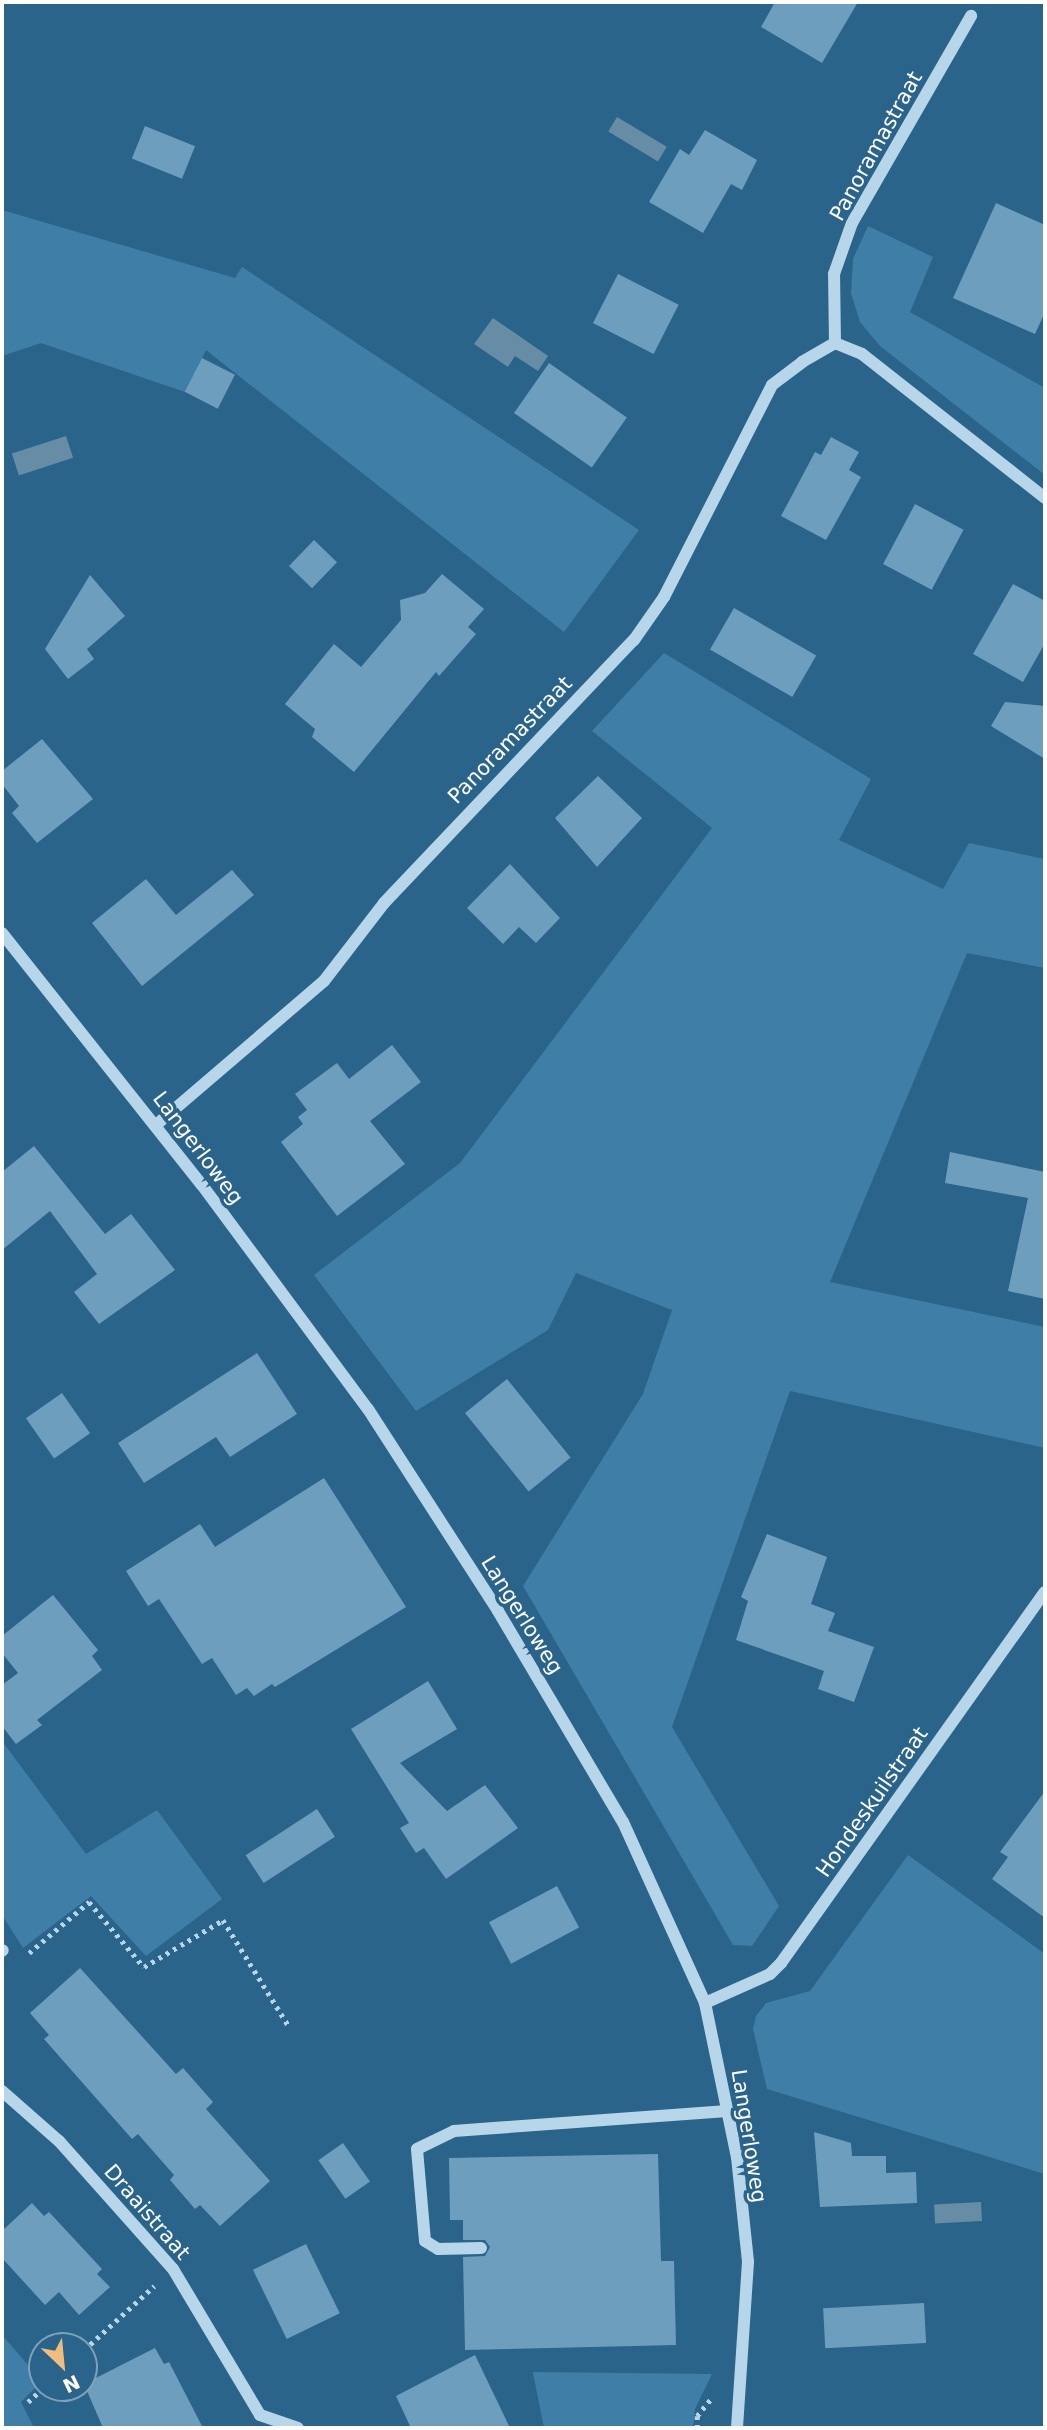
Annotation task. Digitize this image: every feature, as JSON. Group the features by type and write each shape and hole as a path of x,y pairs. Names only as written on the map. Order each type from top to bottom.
{"street":[{"name":"Panoramastraat","path":"156,1125 324,981 384,903 634,640 664,597 772,385 835,343 834,274 852,223 971,16"},
{"path":"835,343 902,382 1045,498"},
{"name":"Langerloweg","path":"2,933 156,1125 368,1409 498,1611 623,1822 705,2003 727,2111 748,2262 737,2428"},
{"name":"Hondeskuilstraat","path":"705,2003 770,1974 781,1963 1045,1592"},
{"name":"Draaistraat","path":"2,2091 59,2141 173,2269 260,2415"},
{"path":"481,2248 438,2249 425,2241 418,2149 454,2131 727,2111"},
{"path":"257,2428 260,2415 298,2428"}],"path":[{"path":"19,1962 89,1902 144,1967 222,1920 290,2028"},
{"path":"98,2337 155,2285"}],"shaded area":[{"path":"617,117 667,147 658,161 608,132"},
{"path":"2,210 235,278 242,267 639,530 564,632 206,350 185,392 41,343 2,356"},
{"path":"868,226 933,257 910,312 1045,388 1045,475 880,346 860,322 851,293 853,259"},
{"path":"493,318 548,356 538,371 515,356 508,367 474,344"},
{"path":"66,436 73,458 19,475 12,454"},
{"path":"664,653 871,779 839,840 943,889 969,843 1045,859 1045,968 967,953 830,1282 1045,1327 1045,1448 790,1391 672,1727 779,1906 752,1946 733,1945 523,1586 643,1394 672,1310 576,1273 548,1330 416,1411 314,1275 460,1163 712,828 592,731"},
{"path":"2,1741 86,1854 157,1810 222,1899 146,1956 91,1896 23,1948 2,1915"},
{"path":"908,1855 1045,1954 1045,2174 767,2089 753,2029 756,2016 766,2003 810,1991"},
{"path":"981,2202 982,2221 935,2223 934,2204"},
{"path":"2,2335 28,2365 28,2395 21,2402 34,2428 2,2428"},
{"path":"533,2372 712,2374 695,2409 693,2428 544,2428"}],"building":[{"path":"775,2 858,2 822,63 761,27"},
{"path":"145,126 195,146 182,179 132,158"},
{"path":"705,130 757,160 742,190 731,184 703,233 649,202 680,149 689,155"},
{"path":"996,203 1045,225 1045,312 1035,334 953,298"},
{"path":"618,274 679,305 654,354 593,323"},
{"path":"202,358 235,375 218,409 185,392"},
{"path":"549,363 627,417 592,467 514,413"},
{"path":"831,437 859,452 849,470 861,477 826,540 781,516 815,452 821,455"},
{"path":"915,504 964,530 932,590 883,564"},
{"path":"314,540 337,562 312,588 289,566"},
{"path":"442,574 484,609 468,627 476,634 439,676 436,672 354,772 312,737 315,729 285,704 334,644 361,667 401,620 400,600 425,593"},
{"path":"90,575 125,616 87,649 94,659 68,679 45,649"},
{"path":"1013,584 1045,601 1045,643 1023,682 973,654"},
{"path":"734,608 816,656 792,697 710,650"},
{"path":"1005,702 1045,706 1045,759 991,726"},
{"path":"42,739 93,799 37,843 12,813 19,806 2,784 2,771"},
{"path":"598,776 642,818 597,867 555,818"},
{"path":"510,864 560,918 536,943 519,927 503,944 467,908"},
{"path":"232,870 254,895 142,986 92,923 146,879 176,915"},
{"path":"392,1045 421,1082 370,1121 405,1164 337,1216 281,1142 303,1124 298,1117 307,1110 295,1094 337,1063 349,1079"},
{"path":"34,1146 105,1234 131,1214 175,1270 99,1324 74,1292 97,1274 50,1211 2,1250 2,1172"},
{"path":"950,1152 1045,1172 1045,1299 1008,1291 1028,1198 945,1183"},
{"path":"257,1353 297,1414 230,1457 216,1437 144,1483 118,1443"},
{"path":"507,1379 571,1457 529,1491 465,1413"},
{"path":"62,1393 90,1433 54,1458 26,1418"},
{"path":"324,1478 406,1607 275,1687 272,1684 254,1696 247,1688 236,1695 212,1658 202,1664 159,1599 148,1606 126,1571 200,1524 215,1547"},
{"path":"767,1534 827,1557 811,1604 835,1613 828,1631 874,1647 854,1702 818,1689 824,1671 736,1640 748,1601 741,1597"},
{"path":"53,1595 98,1650 92,1656 102,1670 37,1720 42,1725 16,1744 2,1726 2,1685 18,1673 2,1653 2,1636"},
{"path":"428,1681 457,1729 400,1763 447,1811 485,1785 518,1828 446,1879 424,1848 416,1853 400,1828 409,1823 351,1729"},
{"path":"1045,1791 1045,1918 992,1879 1008,1857 1000,1852"},
{"path":"317,1809 335,1837 264,1883 246,1855"},
{"path":"557,1886 579,1927 511,1964 489,1922"},
{"path":"80,1968 176,2074 183,2068 213,2102 206,2109 270,2181 220,2226 200,2205 195,2209 170,2180 174,2175 138,2134 132,2139 44,2039 49,2035 30,2013"},
{"path":"814,2132 851,2143 852,2156 886,2156 886,2173 916,2172 917,2203 820,2207"},
{"path":"343,2143 370,2182 345,2199 318,2160"},
{"path":"658,2154 661,2261 674,2261 676,2345 465,2350 463,2257 485,2256 490,2247 485,2240 463,2240 463,2220 450,2220 449,2158"},
{"path":"32,2203 44,2216 49,2212 102,2269 97,2274 110,2287 79,2315 59,2292 45,2305 2,2258 2,2231"},
{"path":"306,2244 340,2313 287,2339 253,2270"},
{"path":"924,2303 926,2343 825,2348 823,2308"},
{"path":"155,2348 164,2364 169,2362 203,2428 103,2428 92,2402 98,2402 98,2377"},
{"path":"475,2355 510,2428 411,2428 396,2396"}]}
